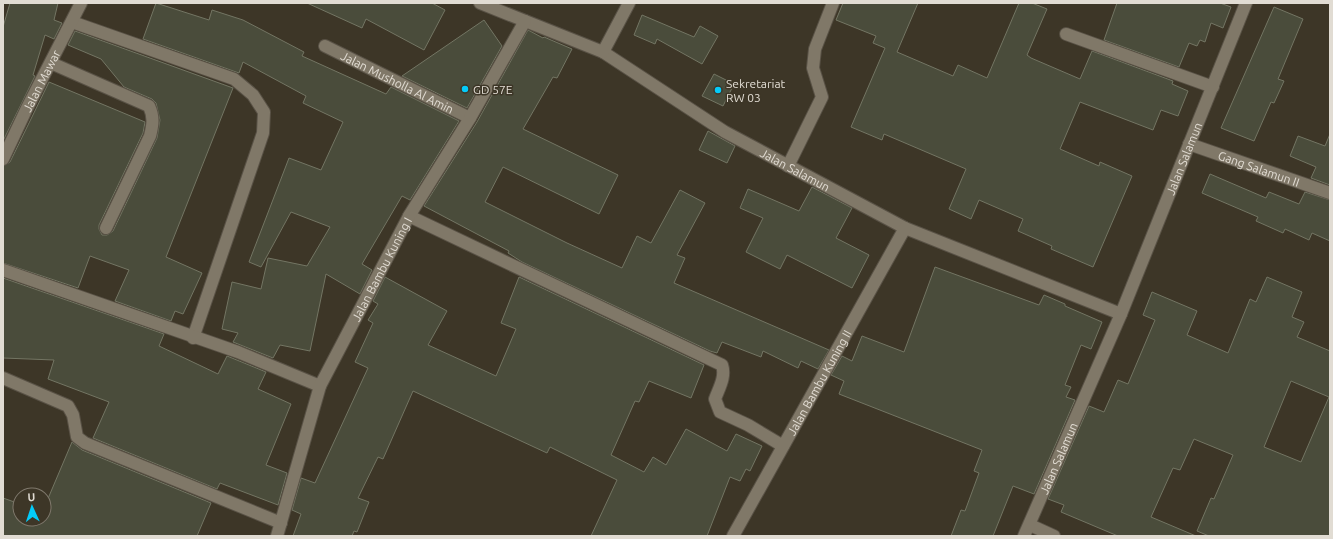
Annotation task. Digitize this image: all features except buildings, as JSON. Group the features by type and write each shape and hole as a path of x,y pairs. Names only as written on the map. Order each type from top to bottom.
{"street":[{"name":"Jalan Mawar","path":"3,159 27,108 81,3"},
{"name":"Jalan Salamun","path":"480,3 603,52 726,132 905,228 1121,314"},
{"path":"603,52 629,3"},
{"path":"788,166 822,97 813,68 814,49 833,3"},
{"name":"Jalan Salamun","path":"1027,531 1121,314 1188,144 1213,87 1246,3"},
{"name":"Jalan Bambu Kuning I","path":"277,536 320,386 409,216 470,118 525,21"},
{"path":"72,22 234,78 253,95 264,112 263,133 193,338"},
{"path":"1066,34 1213,87"},
{"name":"Jalan Musholla Al Amin","path":"324,46 470,118"},
{"path":"51,63 149,106 153,115 153,125 150,136 106,228"},
{"name":"Gang Salamun II","path":"1188,144 1330,193"},
{"path":"409,216 722,365 724,371 723,377 714,399 720,412 748,425 783,446"},
{"name":"Jalan Bambu Kuning II","path":"733,536 905,228"},
{"path":"3,270 89,299 193,338 238,352 320,386"},
{"path":"3,378 68,406 73,415 77,437 84,443 281,523"},
{"path":"1027,531 1054,536"}],"place":[{"name":"GD 57E","path":"465,89"},
{"name":"Sekretariat RW 03","path":"718,90"}]}
